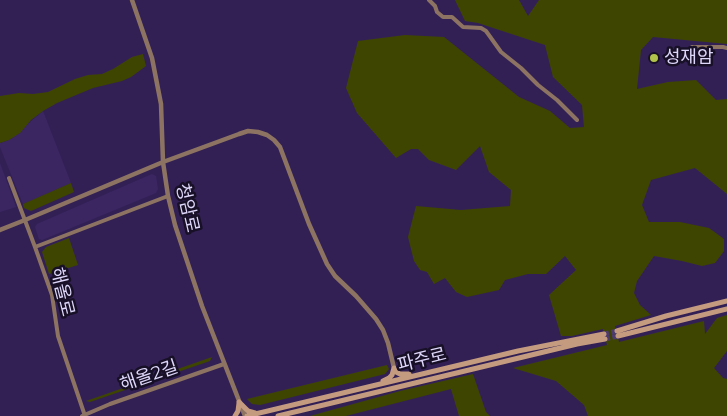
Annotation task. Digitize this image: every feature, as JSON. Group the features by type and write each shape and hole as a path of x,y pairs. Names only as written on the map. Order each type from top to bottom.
{"main road":[{"path":"727,301 666,316 617,334 727,308"},
{"name":"파주로","path":"246,416 518,351 605,337 278,416"},
{"path":"394,368 396,372 406,375 424,370 432,371"},
{"path":"372,386 389,378 394,372 394,368"},
{"path":"239,402 248,411 262,412"},
{"path":"235,416 238,411 239,402"},
{"path":"287,416 316,407"}],"street":[{"name":"청암로","path":"132,0 152,58 161,104 163,162 175,225 224,364 246,416"},
{"path":"429,0 443,17 452,17 463,27 481,28 486,31 501,52 557,100 577,120"},
{"path":"692,47 727,48"},
{"path":"0,230 163,162 239,134 258,132 267,135 280,147 327,264 335,276 376,319 383,330 394,368"},
{"name":"해올로","path":"9,178 52,295 58,336 84,416"},
{"path":"35,247 168,196"},
{"name":"해올2길","path":"84,416 119,401 224,364"}],"shaded area":[{"path":"43,111 71,183 23,204 0,143 9,140"},
{"path":"0,163 16,207 0,212"},
{"path":"152,174 156,176 158,189 156,193 42,240 39,239 35,227 37,224"}],"green space":[{"path":"455,0 519,0 528,16 539,0 727,0 727,44 653,37 641,50 637,89 668,82 696,80 716,100 727,99 727,194 695,168 651,180 642,205 649,222 680,222 709,228 724,239 724,251 715,263 702,266 654,256 637,281 634,293 640,305 651,315 615,326 619,342 704,321 705,334 717,318 727,315 727,351 714,368 723,378 727,379 727,416 588,416 584,405 556,381 513,368 607,345 603,329 572,336 561,336 549,295 576,270 565,256 546,274 528,274 505,280 499,290 467,297 456,292 445,278 434,284 427,272 420,270 414,261 408,237 416,206 461,210 510,206 511,190 489,172 480,146 456,170 429,160 418,149 411,149 396,158 357,113 346,88 358,41 405,35 444,37 519,97 550,111 570,128 584,127 582,105 553,77 545,45 478,23 465,21"},
{"path":"143,54 146,66 131,77 93,88 57,103 31,120 20,133 0,143 0,96 48,92 75,79 88,75 102,74 132,57"},
{"path":"71,183 74,192 31,211 24,208 23,204"},
{"path":"69,238 78,265 49,274 42,252 46,247"},
{"path":"212,357 210,361 90,402 86,401"},
{"path":"387,365 389,369 385,374 260,405 252,404 247,399"},
{"path":"473,374 486,412 490,416 459,416 451,389 346,416 310,416 400,391"}],"tunnel":[{"path":"604,334 617,331"},
{"path":"605,339 618,336"}],"place":[{"name":"성재암","path":"654,58"}]}
